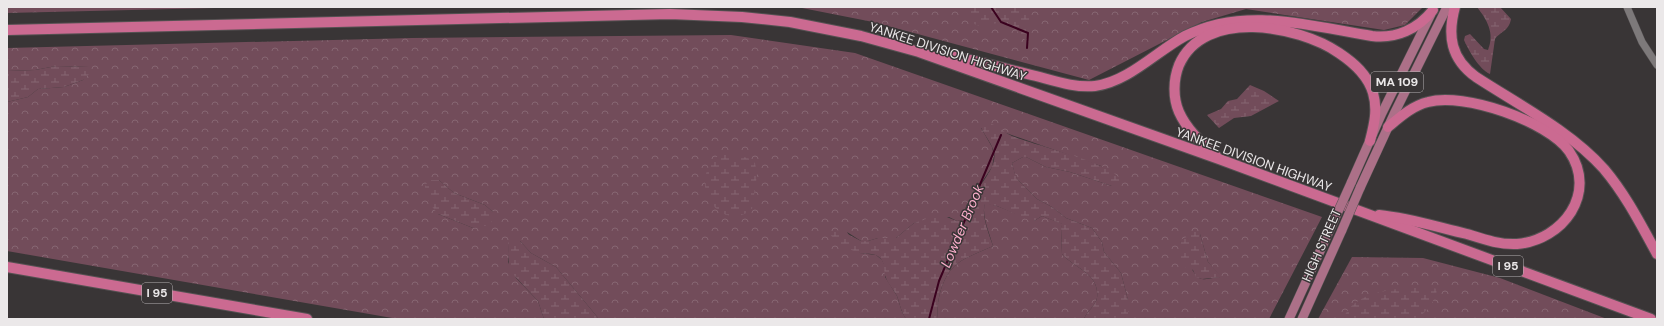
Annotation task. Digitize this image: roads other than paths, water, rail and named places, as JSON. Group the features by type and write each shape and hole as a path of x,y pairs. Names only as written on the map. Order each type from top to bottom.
{"highway":[{"path":"1455,7 1450,27 1451,38 1456,54 1464,67 1476,77 1562,133 1593,158 1608,174 1624,195 1657,254"},
{"path":"919,52 965,58 1070,85 1094,86 1117,79 1185,36 1198,30 1221,23 1241,20 1272,20 1372,36 1389,36 1414,28 1433,9"},
{"name":"YANKEE DIVISION HIGHWAY","path":"7,30 682,14 742,17 790,22 861,36 919,52 1219,159 1651,319"},
{"path":"1219,159 1193,134 1183,120 1175,99 1175,80 1181,62 1193,45 1214,33 1233,29 1257,28 1290,32 1323,44 1348,59 1365,75 1373,93 1375,118 1370,141"},
{"path":"1365,213 1401,217 1496,242 1518,244 1541,238 1556,229 1569,216 1577,198 1579,186 1578,171 1566,147 1545,131 1506,113 1466,102 1437,100 1414,107 1388,127"},
{"name":"I 95","path":"7,267 307,319"}],"main road":[{"name":"HIGH STREET","path":"1302,319 1388,127 1446,7"},
{"name":"HIGH STREET","path":"1289,319 1370,141 1433,9"}],"street":[{"path":"1627,7 1642,42 1657,65"}],"waterway":[{"name":"Lowder Brook","path":"991,7 1001,22 1028,33 1027,48"},
{"name":"Lowder Brook","path":"929,319 939,281 1001,135"}]}
